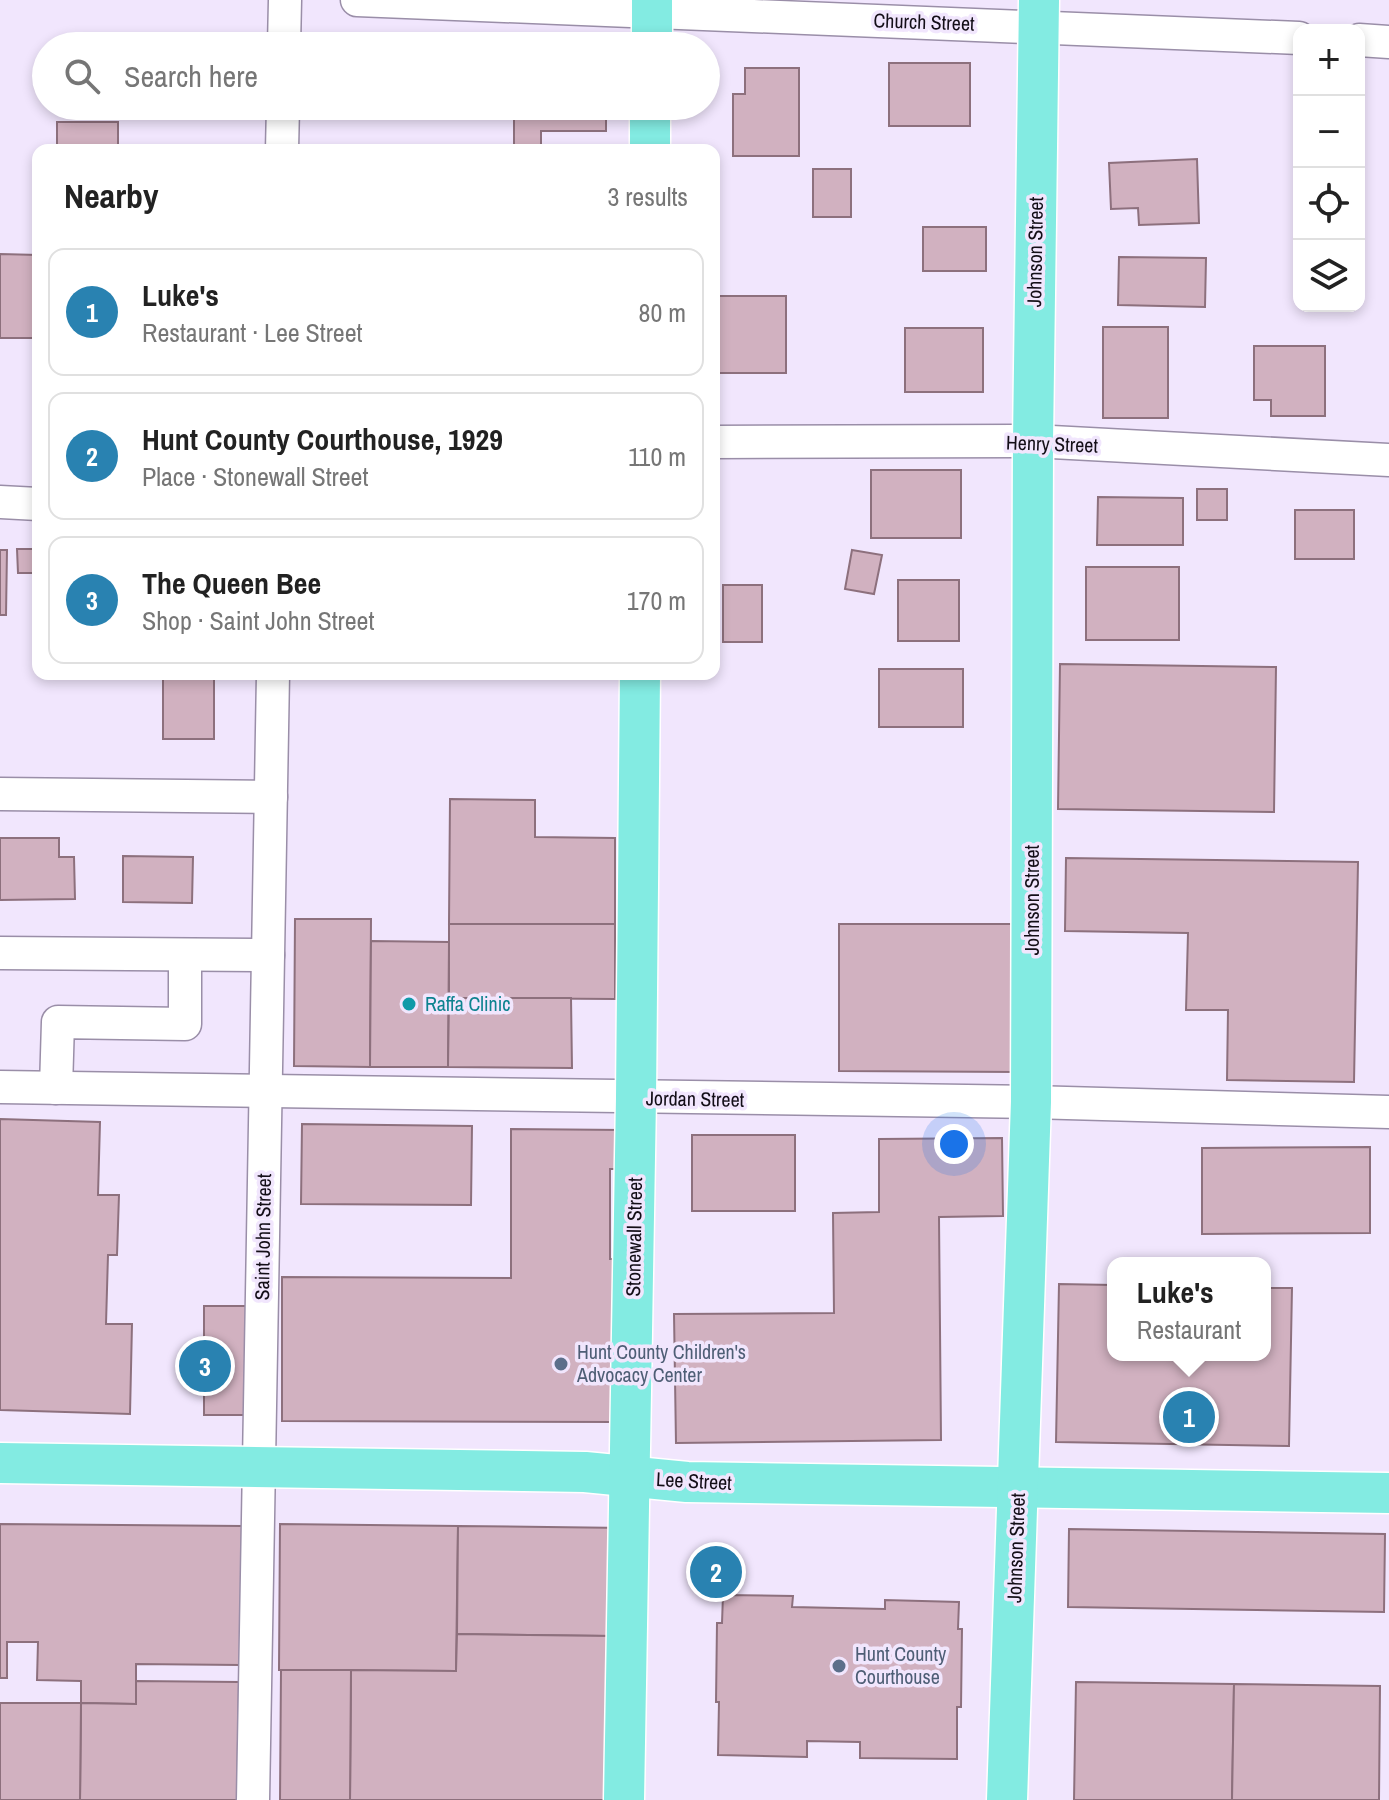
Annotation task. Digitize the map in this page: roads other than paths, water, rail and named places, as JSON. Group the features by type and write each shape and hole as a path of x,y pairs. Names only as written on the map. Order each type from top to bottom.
{"main road":[{"name":"Johnson Street","path":"1007,1800 1031,1102 1033,441 1039,13"},
{"path":"650,120 650,144"},
{"name":"Stonewall Street","path":"624,1800 631,1477 640,680"},
{"name":"Lee Street","path":"0,1463 585,1472 687,1482 1389,1493"}],"street":[{"path":"284,32 285,0"},
{"name":"Church Street","path":"357,0 652,19 1039,13 1293,37"},
{"path":"1365,40 1389,42"},
{"path":"282,144 283,120"},
{"name":"Henry Street","path":"720,442 1033,441 1389,460"},
{"path":"0,502 32,504"},
{"name":"Saint John Street","path":"253,1800 273,680"},
{"path":"0,794 271,797"},
{"path":"0,953 268,955"},
{"path":"56,1088 58,1022 185,1024 185,955"},
{"name":"Jordan Street","path":"0,1087 1031,1102 1389,1112"}],"place":[{"name":"Raffa Clinic","path":"409,1004"},
{"name":"Hunt County Children's Advocacy Center","path":"561,1364"},
{"name":"The Queen Bee","path":"205,1366"},
{"name":"Luke's","path":"1189,1417"},
{"name":"Hunt County Courthouse, 1929","path":"716,1572"},
{"name":"Hunt County Courthouse","path":"839,1666"}]}
